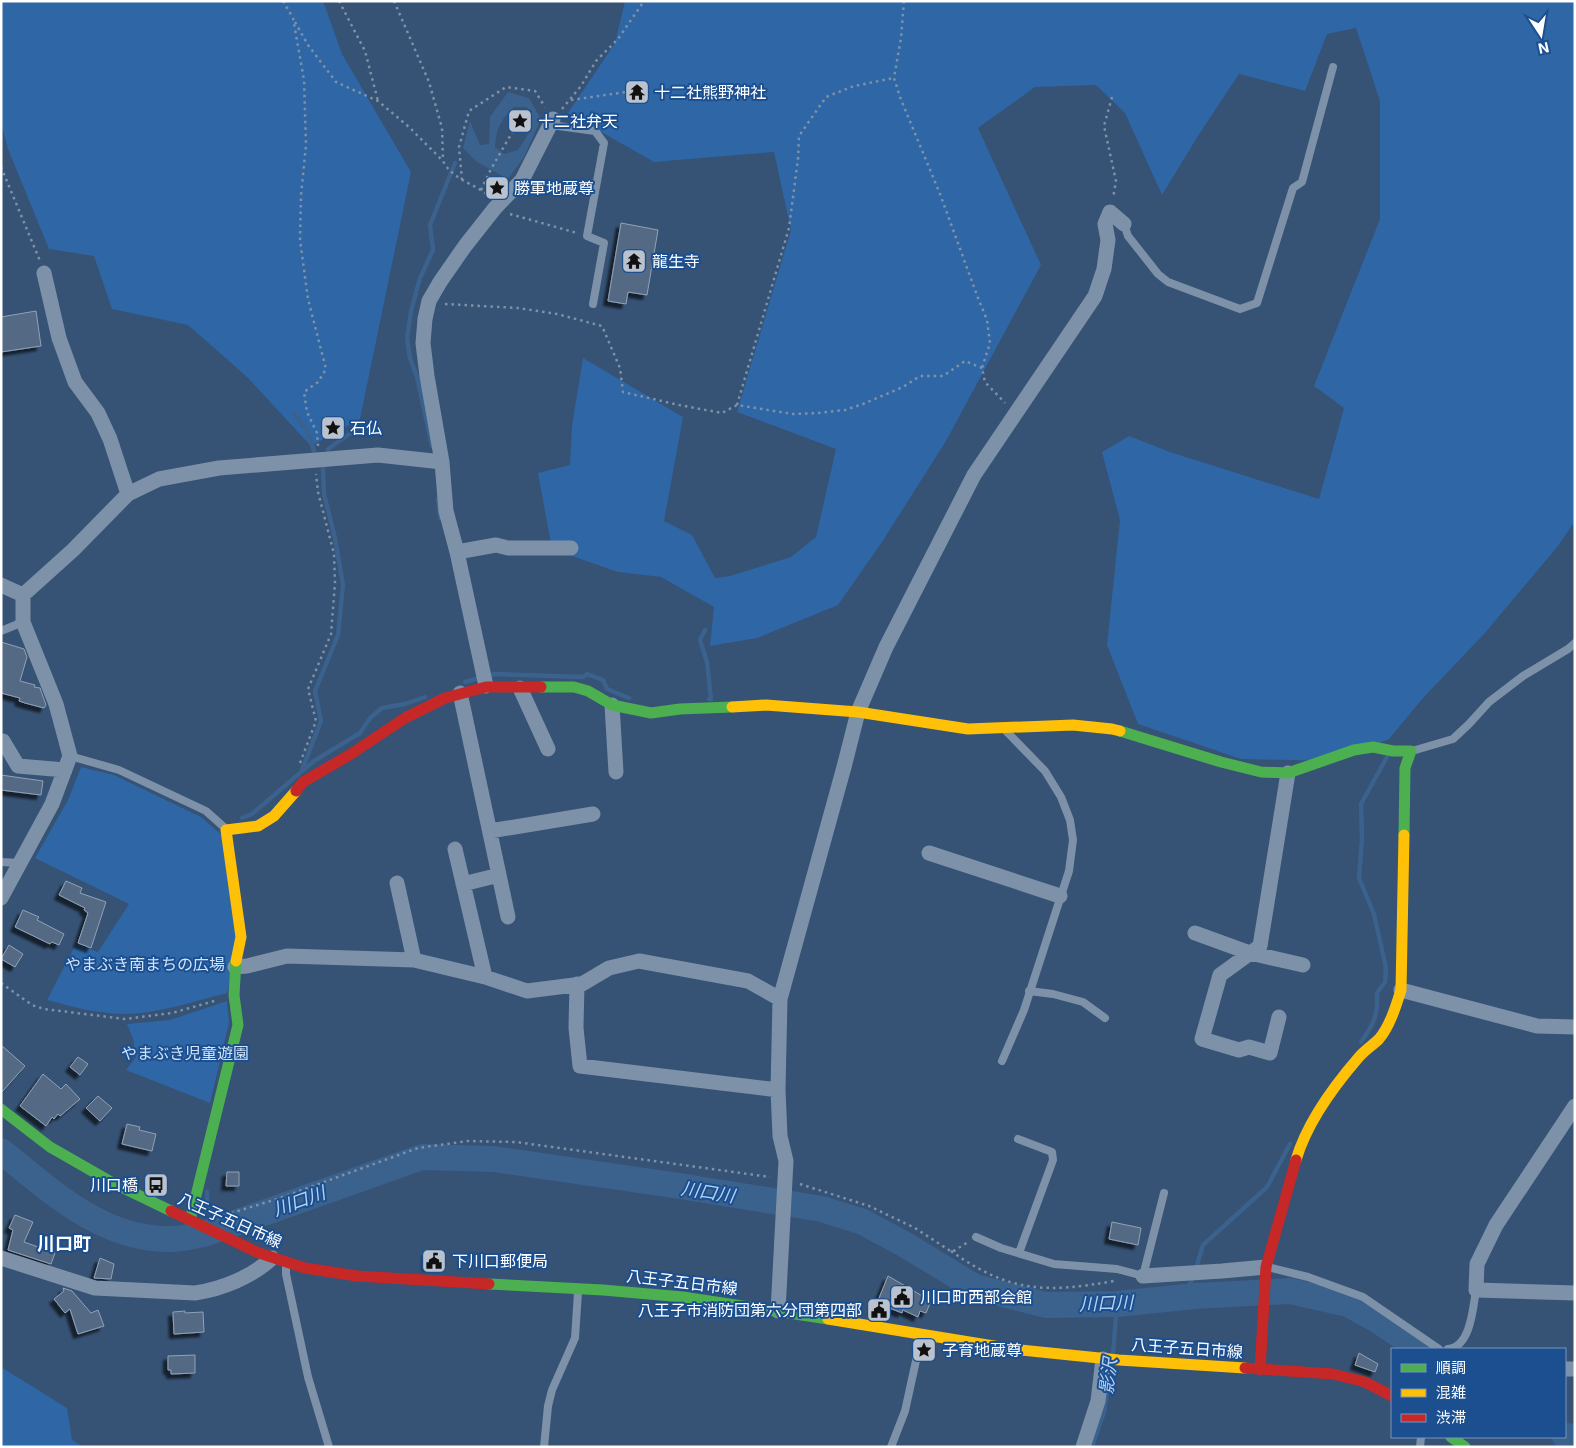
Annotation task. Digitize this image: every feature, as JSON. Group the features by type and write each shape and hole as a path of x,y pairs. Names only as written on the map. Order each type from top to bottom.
{"street":[{"path":"486,686 457,552 446,511 442,462 423,343 425,319 429,301 440,282 498,204 522,180 552,122"},
{"path":"778,1311 786,1161 780,1136 778,1090 780,999 858,712 886,647 974,475 1095,296 1104,269 1108,240 1105,224 1110,212 1124,224"},
{"path":"44,273 59,338 75,382 98,413 110,439 128,494"},
{"path":"1,898 52,804 67,763 56,704 23,622 23,595 73,550 128,494 159,479 219,468 378,455 442,462"},
{"path":"457,552 496,544 508,548 571,548"},
{"path":"1,585 23,595"},
{"path":"190,1220 238,1025 234,995 234,967 241,937 226,830 258,826 274,816 303,782 405,718 445,698 486,686 520,688 574,687 588,691 612,705 652,713 680,709 766,705 858,712 968,729 1073,725 1112,728 1261,772 1288,773 1363,748 1373,747 1393,751 1411,751 1405,768 1401,990 1393,1013 1380,1038 1361,1055 1329,1094 1300,1146 1265,1271 1260,1370"},
{"path":"520,688 548,749"},
{"path":"460,693 508,917"},
{"path":"612,705 616,772"},
{"path":"1,741 3,741 18,766 67,763"},
{"path":"1278,1017 1270,1053 1249,1047 1239,1050 1202,1039 1220,975 1260,946 1288,773"},
{"path":"490,831 593,814"},
{"path":"455,849 485,977"},
{"path":"929,853 1060,896"},
{"path":"463,884 499,875"},
{"path":"397,883 414,960"},
{"path":"1195,933 1250,953 1303,964"},
{"path":"234,967 247,966 287,956 414,960 485,977 527,991 582,984 609,968 639,961 748,981 780,999"},
{"path":"577,984 576,1028 580,1066 778,1090"},
{"path":"1401,990 1537,1026 1575,1027"},
{"path":"1575,1106 1496,1225 1477,1264 1476,1290 1575,1293"},
{"name":"八王子五日市線","path":"1,1109 50,1147 113,1183 272,1258 317,1270 356,1276 578,1288 683,1297 1012,1349 1119,1360 1260,1370 1302,1371 1343,1376 1365,1382 1391,1395"},
{"path":"1,1258 95,1288 195,1292 225,1286 261,1269 272,1258"},
{"path":"1143,1276 1222,1271 1265,1271"},
{"path":"1083,1447 1098,1401 1103,1358"}],"lane":[{"path":"1124,224 1128,236 1158,274 1168,282 1240,309 1256,303 1293,188 1302,182 1333,67"},
{"path":"552,122 594,131 604,142 587,236 604,242 593,304"},
{"path":"1,631 23,622"},
{"path":"1411,751 1452,739 1489,702 1523,676 1575,643"},
{"path":"1002,1061 1024,1010 1069,871 1072,840 1070,820 1061,797 1045,771 1004,729"},
{"path":"67,763 119,770 206,811 226,830"},
{"path":"1,862 20,863"},
{"path":"1029,991 1053,994 1083,1002 1104,1018"},
{"path":"1018,1138 1052,1152 1053,1160 1019,1253"},
{"path":"976,1237 1054,1264 1117,1269 1143,1276 1164,1193"},
{"path":"272,1258 286,1274 308,1377 329,1447"},
{"path":"1265,1271 1308,1277 1363,1297 1438,1348"},
{"path":"544,1447 548,1406 552,1390 575,1338 578,1288"},
{"path":"1453,1348 1462,1342 1469,1328 1476,1290"},
{"path":"891,1447 905,1411 921,1336"}],"path":[{"path":"282,1 308,44 336,82 378,101 408,127 443,161 445,166 498,204"},
{"path":"339,1 365,51 378,101"},
{"path":"394,1 429,82 442,128 443,161"},
{"path":"461,179 459,146 469,111 506,87 535,91 552,122 581,86 596,61 618,39 644,1"},
{"path":"904,1 901,38 894,78 987,320 990,343 982,368 985,382 1015,412"},
{"path":"293,18 304,80 306,146 300,195 300,240 308,299 326,369 318,382 304,392 307,412 317,433 318,448 315,461 318,492 334,554 335,582 331,634 308,690 316,721 299,764"},
{"path":"737,405 789,228 799,136 826,97 854,86 894,78"},
{"path":"570,100 626,92"},
{"path":"1110,212 1116,181 1104,126 1112,97"},
{"path":"481,190 516,124"},
{"path":"1,167 44,273"},
{"path":"514,216 566,231"},
{"path":"451,305 518,308 557,314 602,326 620,368 623,392 722,413 737,405 793,414 845,410 888,394 920,376 943,376 965,361 982,368"},
{"path":"1,984 32,1005 44,1009 125,1019 172,1013 234,995"},
{"path":"223,1215 277,1199 418,1148 468,1141 516,1142 785,1179 869,1206 936,1240 975,1267 1016,1284 1050,1289 1114,1281"},
{"path":"952,1252 976,1237"}],"green space":[{"path":"1,1 323,1 342,54 411,172 360,419 311,446 246,376 188,325 112,309 94,256 49,249 8,149 1,123"},
{"path":"625,1 1575,1 1575,521 1558,546 1484,634 1423,698 1389,739 1334,761 1241,759 1138,724 1107,645 1120,520 1102,452 1129,436 1170,452 1319,499 1344,408 1314,386 1380,219 1380,101 1356,28 1327,34 1305,91 1239,74 1162,195 1125,113 1096,85 1035,87 978,128 1041,265 946,441 882,542 838,605 757,638 710,646 714,607 661,577 618,572 552,549 538,473 570,465 572,426 583,358 683,417 664,521 692,535 715,578 730,576 791,557 816,537 836,449 737,412 791,230 774,152 654,162 568,113 615,43"},
{"name":"やまぶき南まちの広場","path":"81,767 114,775 201,817 224,837 239,940 227,993 164,1009 126,1014 76,1008 47,1000 76,944 98,952 129,904 35,858 68,800"},
{"name":"やまぶき児童遊園","path":"227,1001 229,1023 210,1103 126,1070 136,1057 133,1039 127,1024 170,1020"},
{"path":"1,1367 67,1408 72,1440 84,1447 1,1447"}],"shaded area":[{"path":"508,92 529,98 541,119 524,157 508,179 477,162 463,148 470,121 480,145 489,144 490,117","holes":["514,107 526,107 532,111 532,128 518,150 504,154 495,147 500,125"]}],"building":[{"name":"龍生寺","path":"621,223 658,230 647,295 628,292 626,304 608,301"},
{"path":"36,311 41,346 1,352 1,317"},
{"path":"1,642 24,649 27,657 20,681 40,688 46,705 44,708 19,701 20,698 1,693"},
{"path":"1,775 43,781 41,795 1,790"},
{"path":"66,881 82,888 80,893 106,902 91,948 78,943 88,913 84,910 85,908 59,895"},
{"path":"23,910 39,917 37,920 64,934 59,945 52,942 50,944 15,927"},
{"path":"9,945 23,954 15,967 1,959"},
{"path":"1,1045 25,1066 1,1093"},
{"path":"78,1057 88,1064 80,1075 70,1067"},
{"path":"43,1074 61,1089 66,1084 80,1099 60,1116 58,1114 54,1119 52,1117 46,1126 20,1106"},
{"path":"98,1096 112,1108 100,1121 86,1108"},
{"path":"127,1124 140,1127 139,1130 156,1134 152,1151 122,1144"},
{"path":"227,1172 239,1172 239,1186 226,1186"},
{"path":"15,1215 33,1222 24,1242 55,1253 51,1264 8,1250 13,1230 9,1228"},
{"path":"1112,1222 1141,1228 1138,1245 1109,1239"},
{"name":"下川口郵便局","path":"427,1252 441,1252 441,1267 427,1266"},
{"path":"100,1258 114,1264 111,1279 94,1278"},
{"name":"川口町西部会館","path":"888,1276 931,1301 926,1313 920,1311 918,1317 903,1310 902,1313 877,1303"},
{"path":"63,1288 72,1291 91,1313 98,1310 104,1326 78,1334 70,1309 65,1313 54,1299 64,1291"},
{"path":"185,1311 185,1313 203,1312 204,1332 174,1334 173,1312"},
{"path":"1359,1353 1378,1364 1375,1372 1355,1365"},
{"path":"195,1355 195,1373 171,1374 171,1370 168,1370 168,1356"}],"waterway":[{"path":"432,446 417,377 410,358 407,338 411,311 420,278 433,250 430,225 455,163"},
{"path":"294,414 307,430 314,451"},
{"path":"328,449 359,427"},
{"path":"302,770 321,721 315,691 338,635 343,585 335,538 324,494 323,468"},
{"path":"438,499 440,518"},
{"path":"705,630 700,640 707,662 711,699 709,699"},
{"path":"465,682 495,674 583,677 587,674 603,680 607,689 629,698"},
{"path":"242,818 252,814 314,761 360,733 371,717 382,708 405,704 425,697"},
{"path":"1361,1042 1374,1019 1377,1007 1377,993 1385,982 1386,968 1374,914 1359,878 1362,839 1361,804 1387,757"},
{"path":"1197,1265 1203,1245 1267,1187 1290,1144"},
{"name":"川口川","path":"1,1151 39,1182 79,1210 100,1222 122,1231 145,1237 174,1239 204,1234 422,1157 493,1159 822,1209 863,1222 975,1287 1046,1305 1117,1304 1195,1296 1290,1291 1348,1304 1377,1320 1419,1348"},
{"path":"207,1192 207,1211"},
{"path":"1182,1298 1192,1280"},
{"name":"影沢","path":"1113,1353 1117,1304"},
{"name":"影沢","path":"1092,1447 1104,1412 1111,1366"},
{"name":"川口川","path":"1566,1436 1575,1437"}],"traffic: fast":[{"path":"541,687 574,687 588,691 612,705 651,713 680,709 732,707"},
{"path":"1120,731 1221,762 1261,772 1288,773 1354,750 1373,747 1393,751 1411,751 1405,768 1404,835"},
{"path":"190,1220 238,1025 234,995 236,961"},
{"path":"1,1109 50,1147 113,1183 171,1211"},
{"path":"489,1284 603,1290 683,1297 828,1319"},
{"path":"1452,1438 1465,1447"}],"traffic: slow":[{"path":"732,707 766,705 858,712 968,729 1073,725 1120,731"},
{"path":"236,961 241,937 226,830 258,826 274,816 296,791"},
{"path":"1296,1160 1307,1132 1322,1106 1359,1057 1383,1034 1397,1003 1401,990 1404,835"},
{"path":"828,1319 1012,1349 1119,1360 1245,1368"}],"traffic: jam":[{"path":"296,791 303,782 351,754 405,718 445,698 486,687 541,687"},
{"path":"1260,1370 1266,1267 1296,1160"},
{"path":"171,1211 259,1253 305,1268 357,1276 489,1284"},
{"path":"1245,1368 1333,1374 1365,1382 1391,1395"}],"place":[{"name":"十二社熊野神社","path":"637,92"},
{"name":"十二社弁天","path":"520,121"},
{"name":"勝軍地蔵尊","path":"497,188"},
{"name":"龍生寺","path":"634,261"},
{"name":"石仏","path":"333,428"},
{"name":"川口橋","path":"156,1185"},
{"name":"下川口郵便局","path":"434,1261"},
{"name":"川口町西部会館","path":"902,1297"},
{"name":"八王子市消防団第六分団第四部","path":"879,1310"},
{"name":"子育地蔵尊","path":"924,1350"}],"district":[{"name":"川口町","path":"64,1243"}]}
